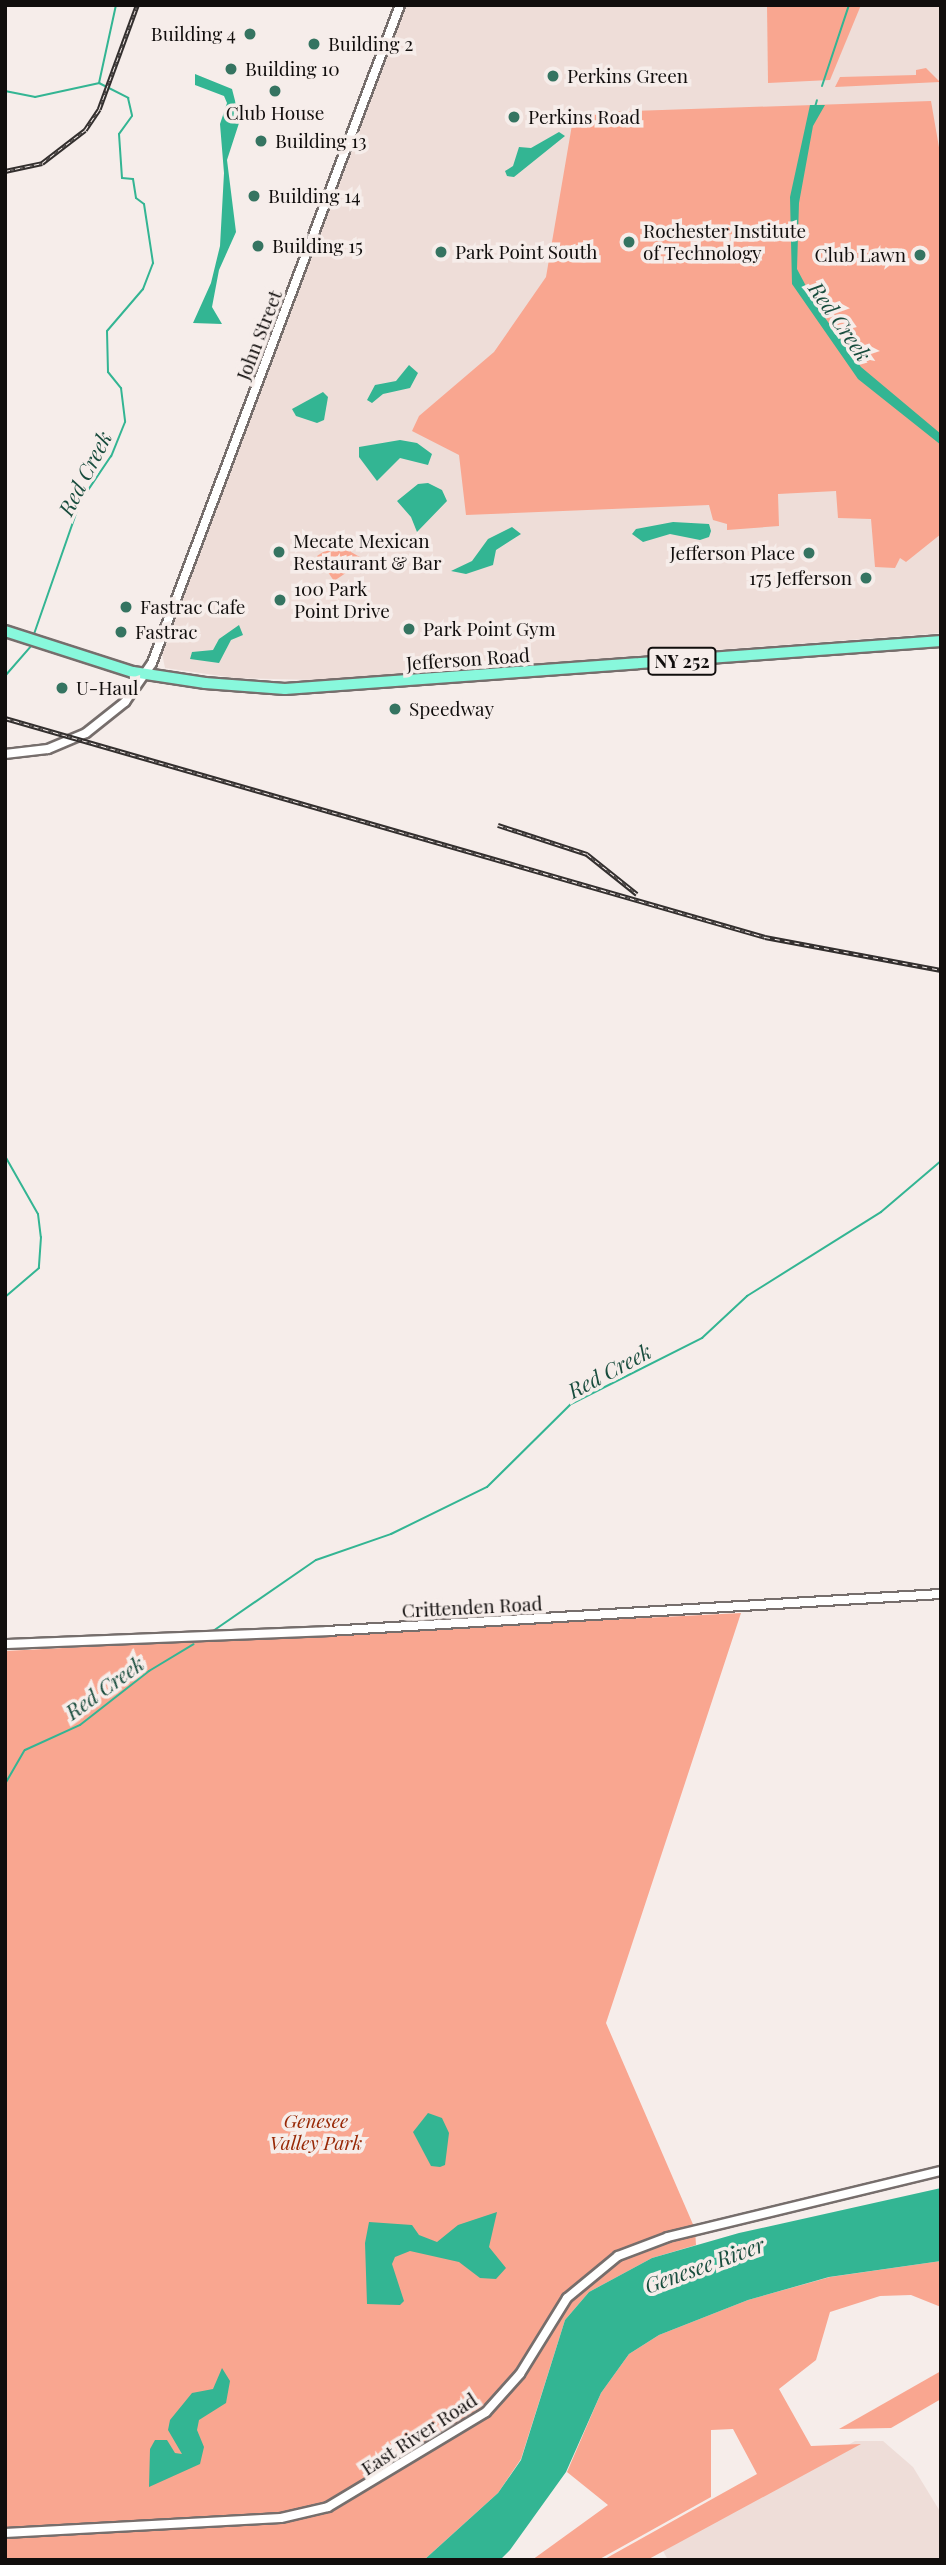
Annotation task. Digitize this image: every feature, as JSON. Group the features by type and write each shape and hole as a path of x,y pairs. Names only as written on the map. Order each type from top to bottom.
{"main road":[{"name":"Jefferson Road","path":"5,631 40,644 145,674 239,687 303,688 941,641"}],"street":[{"name":"John Street","path":"5,754 48,748 86,733 118,709 145,674 400,5"},
{"name":"Crittenden Road","path":"5,1644 344,1630 941,1594"},
{"name":"East River Road","path":"5,2533 281,2518 334,2505 459,2431 492,2406 520,2374 561,2305 596,2271 634,2249 695,2230 941,2171"}],"shaded area":[{"name":"Rochester Institute of Technology","path":"404,5 941,5 941,633 315,680 235,678 165,668 162,654"},
{"path":"855,2441 883,2441 913,2467 941,2513 941,2560 668,2560 663,2551"}],"green space":[{"path":"767,5 861,5 830,80 768,83"},
{"path":"926,68 940,82 835,87 840,77 916,75 916,70"},
{"path":"931,101 941,159 941,534 906,562 900,558 895,568 875,567 871,519 838,518 836,491 778,494 779,526 727,530 727,524 713,520 709,505 466,515 459,455 412,431 419,416 494,352 546,277 574,113"},
{"path":"349,535 351,552 365,560 334,581 317,556"},
{"name":"Genesee Valley Park","path":"741,1613 606,2023 695,2229 696,2245 652,2258 589,2292 565,2320 521,2459 498,2493 424,2560 5,2560 5,1651"},
{"path":"941,2261 941,2307 911,2295 880,2296 830,2312 816,2360 779,2389 811,2446 861,2444 647,2560 603,2560 757,2474 733,2429 711,2430 711,2497 598,2560 532,2560 608,2505 567,2472 601,2393 629,2354 659,2335 748,2300 830,2277"},
{"path":"941,2371 941,2399 891,2428 839,2429"}],"water":[{"path":"195,74 232,89 240,120 227,160 236,232 219,270 212,307 222,324 193,323 211,283 220,246 224,173 220,124 227,103 224,96 195,85"},
{"path":"810,105 825,105 813,126 799,203 797,269 817,307 861,367 941,434 941,445 858,379 792,284 790,197"},
{"path":"559,132 565,136 514,177 507,176 505,171 513,166 519,147 531,148"},
{"path":"409,365 418,373 410,388 383,394 372,403 367,400 375,385 396,381"},
{"path":"323,392 328,397 324,420 317,423 296,416 292,409"},
{"path":"400,440 417,443 432,454 428,465 400,458 377,481 359,457 359,447"},
{"path":"428,483 442,490 447,501 417,532 411,517 397,501 418,484"},
{"path":"673,522 709,524 711,531 709,537 700,540 670,534 643,542 632,534 636,529"},
{"path":"512,527 521,534 496,550 493,565 466,574 451,571 472,561 488,539"},
{"path":"239,625 243,635 231,640 219,663 190,659 192,652 213,650 219,639"},
{"path":"428,2113 442,2118 449,2133 445,2165 440,2167 431,2166 413,2132"},
{"name":"Genesee River","path":"941,2188 941,2261 829,2277 748,2300 659,2335 629,2354 601,2393 566,2472 500,2560 424,2560 498,2493 521,2460 565,2320 589,2292 652,2258 739,2233"},
{"path":"497,2212 489,2247 506,2268 496,2279 480,2278 459,2262 410,2251 395,2257 392,2264 404,2301 400,2305 367,2304 365,2243 369,2222 412,2225 419,2235 437,2242 458,2225"},
{"path":"222,2368 230,2381 226,2403 199,2420 197,2430 204,2447 200,2464 149,2487 150,2449 155,2440 167,2440 175,2453 182,2454 168,2430 170,2420 192,2393 213,2389"}],"waterway":[{"path":"99,83 116,5"},
{"name":"Red Creek","path":"822,86 849,5"},
{"name":"Red Creek","path":"5,91 35,97 99,83 128,98 132,116 119,134 122,178 133,179 136,198 144,204 153,263 143,289 107,331 108,372 121,388 125,422 111,456 80,502 33,637"},
{"name":"Red Creek","path":"815,107 817,100"},
{"name":"Red Creek","path":"5,676 31,646"},
{"name":"Red Creek","path":"5,1156 38,1214 41,1237 39,1268 5,1297"},
{"name":"Red Creek","path":"213,1631 316,1560 391,1534 487,1487 571,1404 702,1338 747,1296 881,1212 941,1161"},
{"name":"Red Creek","path":"5,1784 25,1750 80,1725 149,1671 194,1644"}],"railway":[{"path":"5,171 42,163 85,130 99,109 137,5"},
{"path":"5,718 765,937 941,970"},
{"path":"498,825 587,854 637,894"}],"place":[{"name":"Building 4","path":"250,34"},
{"name":"Building 2","path":"314,44"},
{"name":"Building 10","path":"231,69"},
{"name":"Perkins Green","path":"553,76"},
{"name":"Club House","path":"275,91"},
{"name":"Perkins Road","path":"514,117"},
{"name":"Building 13","path":"261,141"},
{"name":"Building 14","path":"254,196"},
{"name":"Rochester Institute of Technology","path":"629,242"},
{"name":"Building 15","path":"258,246"},
{"name":"Park Point South","path":"441,252"},
{"name":"Club Lawn","path":"920,255"},
{"name":"Mecate Mexican Restaurant & Bar","path":"279,552"},
{"name":"Jefferson Place","path":"809,553"},
{"name":"175 Jefferson","path":"866,578"},
{"name":"100 Park Point Drive","path":"280,600"},
{"name":"Fastrac Cafe","path":"126,607"},
{"name":"Park Point Gym","path":"409,629"},
{"name":"Fastrac","path":"121,632"},
{"name":"U-Haul","path":"62,688"},
{"name":"Speedway","path":"395,709"}]}
